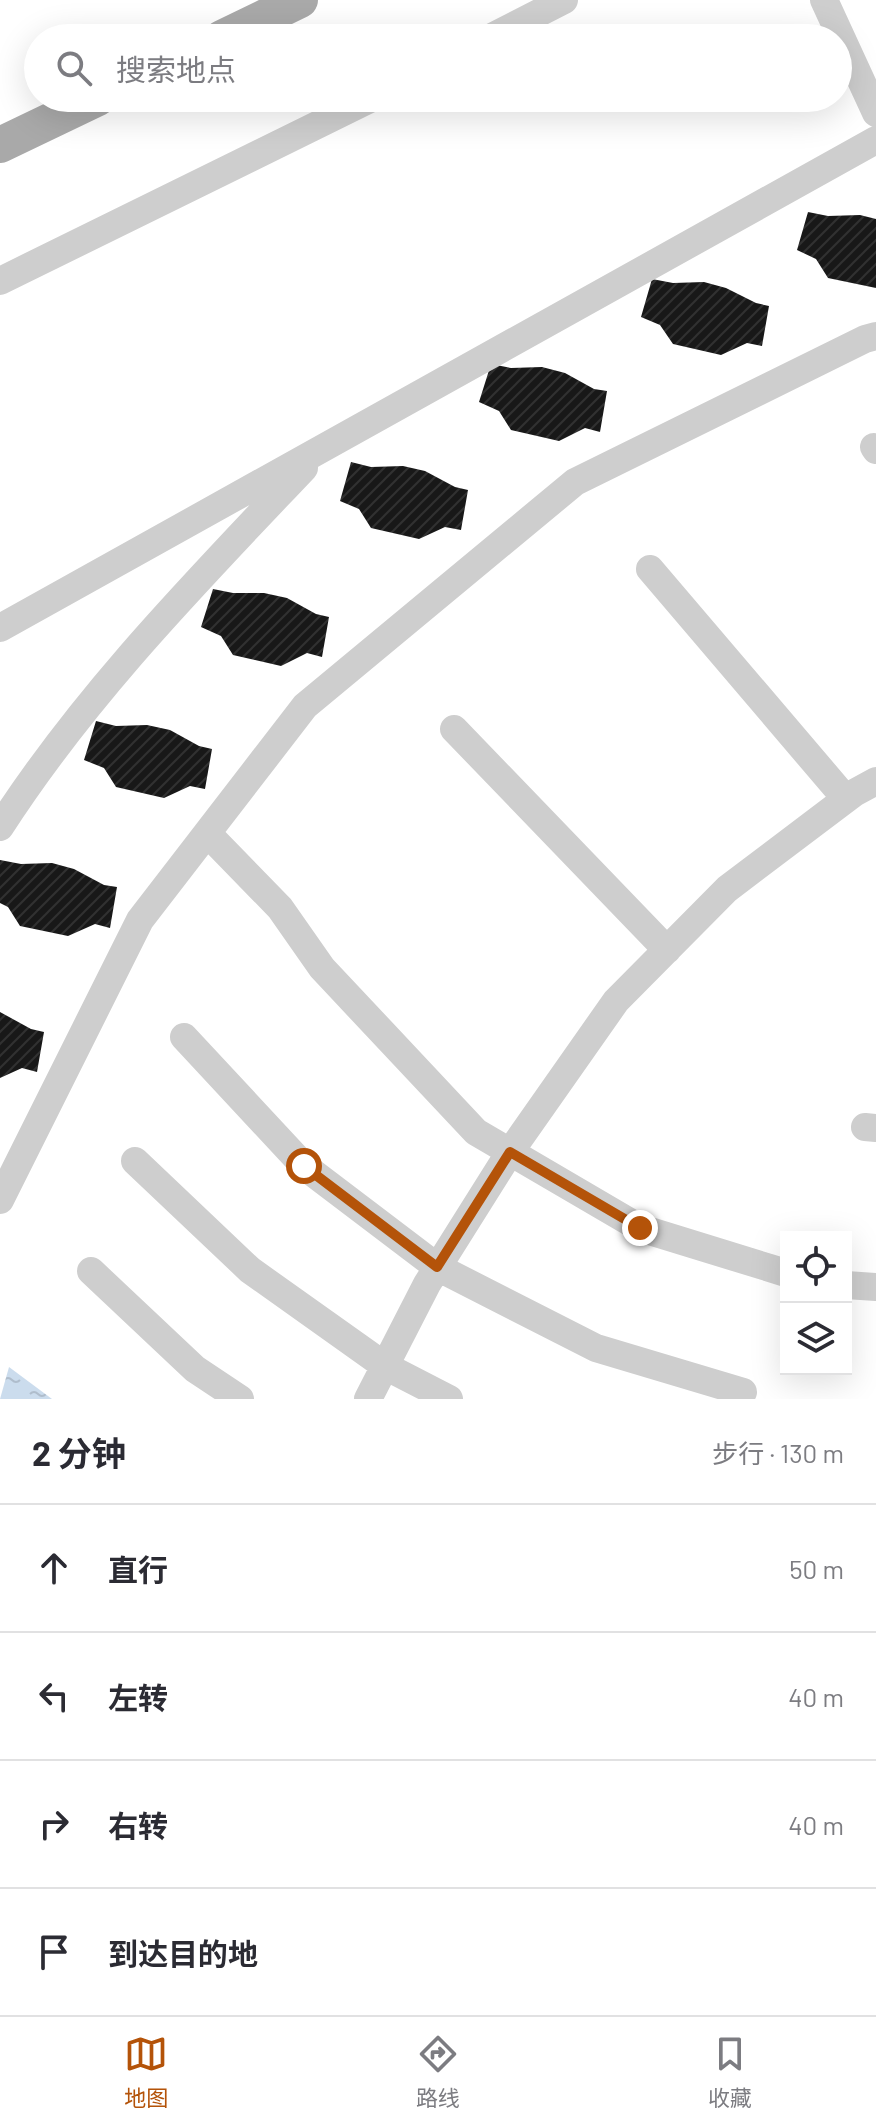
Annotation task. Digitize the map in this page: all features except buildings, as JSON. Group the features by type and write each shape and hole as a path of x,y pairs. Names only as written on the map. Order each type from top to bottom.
{"main road":[{"path":"251,24 300,0"},
{"path":"0,145 69,112"}],"street":[{"path":"517,24 564,0"},
{"path":"824,0 835,24"},
{"path":"852,61 876,113"},
{"path":"0,281 344,112"},
{"path":"0,628 876,140"},
{"path":"0,1200 140,920 305,706 575,482 876,336"},
{"path":"0,827 38,769 163,618 322,448"},
{"path":"650,569 846,799"},
{"path":"454,729 667,950"},
{"path":"368,1399 437,1267 510,1152 616,1001 727,889 846,799 876,781"},
{"path":"207,833 280,908 322,968 476,1132 640,1228 780,1271"},
{"path":"184,1037 304,1166 437,1267 596,1348 743,1392"},
{"path":"135,1161 250,1270 385,1366 449,1399"},
{"path":"91,1271 195,1369 240,1399"},
{"path":"852,1285 876,1287"}],"water":[{"path":"9,1367 52,1399 0,1399"}],"route":[{"path":"304,1166 437,1267 510,1152 640,1228"}]}
